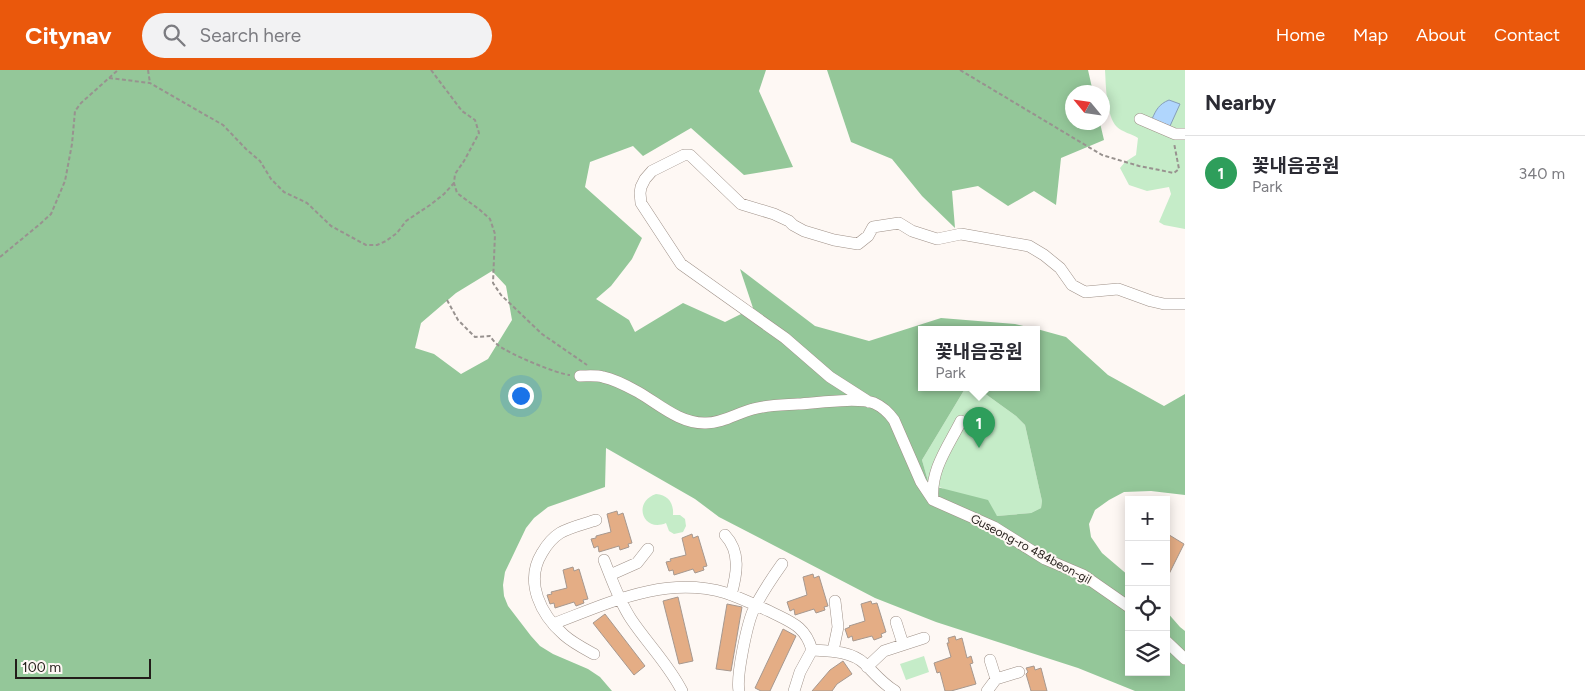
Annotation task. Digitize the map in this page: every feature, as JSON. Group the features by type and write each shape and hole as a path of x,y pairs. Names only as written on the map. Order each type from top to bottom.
{"street":[{"path":"1140,119 1180,134"},
{"path":"933,500 921,482 894,420 882,408 869,402 830,377 785,338 681,264 642,203 640,187 644,179 652,171 684,155 690,155 741,204 774,214 804,231 834,240 858,244 868,236 873,227 899,223 912,231 937,239 961,234 974,235 1029,246 1060,268 1072,285 1085,292 1118,289 1164,304 1185,304"},
{"path":"580,376 603,377 637,392 666,411 706,424 722,421 761,407 837,401 869,402"},
{"path":"933,500 932,489 935,473 961,421"},
{"name":"Guseong-ro 484beon-gil","path":"933,500 994,527 1045,559 1083,575 1125,604"},
{"path":"594,654 572,641 553,624 542,610 535,591 534,578 538,559 547,545 561,533 596,520"},
{"path":"725,535 732,544 736,555 736,570 731,595"},
{"path":"610,575 637,563 648,549"},
{"path":"604,560 619,599 634,624 673,674 682,691"},
{"path":"739,691 738,672 752,615 782,564"},
{"path":"553,624 619,599 647,591 678,587 703,589 731,595 799,627 806,634 812,650 800,672 794,691"},
{"path":"832,652 838,627 835,601"},
{"path":"896,622 903,644"},
{"path":"868,667 884,651 924,638"},
{"path":"1170,645 1185,659"},
{"path":"812,650 858,658 880,680 895,691"},
{"path":"990,660 996,679"},
{"path":"987,691 996,679 1019,672"}],"path":[{"path":"0,257 51,214 65,181 72,144 75,111 81,103 118,70"},
{"path":"148,70 150,83"},
{"path":"431,70 462,112 474,120 479,133 455,174 454,183 457,193 490,219 495,234 493,283 501,294 542,334 588,366"},
{"path":"960,70 1102,155 1139,166 1174,173 1179,169 1174,142 1180,134"},
{"path":"110,78 150,83 223,125 260,161 272,179 284,192 307,203 331,226 366,245 377,245 386,241 397,233 406,221 444,194 454,183"},
{"path":"447,300 458,320 475,337 490,336 497,344 517,356 562,374 580,376"}],"green space":[{"path":"0,70 766,70 759,91 793,167 744,175 691,128 643,156 633,146 590,162 585,187 642,238 632,259 611,286 596,299 629,320 635,332 683,303 725,322 753,308 740,269 815,326 869,341 941,318 1023,326 918,326 918,391 964,391 922,460 928,481 937,487 988,500 997,516 1031,513 1041,508 1042,501 1025,425 1016,416 981,391 1040,391 1040,330 1066,337 1108,375 1164,406 1185,394 1185,495 1151,491 1124,492 1095,510 1089,524 1091,537 1102,553 1125,573 1125,676 1170,676 1170,616 1185,631 1185,691 1135,691 1078,668 936,622 875,598 719,517 695,499 606,448 605,487 548,507 534,518 526,528 505,572 503,585 504,596 508,606 540,646 553,654 588,669 600,677 612,691 0,691","holes":["492,271 506,286 512,320 488,359 461,374 434,354 415,348 421,323 456,293"]},
{"path":"827,70 1088,70 1091,85 1065,85 1065,130 1102,130 1104,140 1061,158 1056,205 1034,191 1008,206 978,186 952,191 955,228 922,196 892,159 851,142"},
{"path":"1105,70 1185,70 1185,229 1164,225 1159,222 1171,194 1169,187 1147,191 1129,185 1120,168 1125,162 1136,155 1138,138 1119,129 1113,122 1110,112 1110,85 1106,85"},
{"path":"964,391 981,391 1016,416 1025,425 1042,501 1041,508 1031,513 997,516 928,481 922,460"},
{"path":"656,494 664,496 669,500 673,515 680,515 685,519 686,526 683,532 674,534 669,531 666,523 651,524 646,520 643,515 644,503"},
{"path":"924,656 929,672 906,680 900,664"}],"water":[{"path":"1169,100 1180,104 1170,126 1152,119 1158,108"}],"building":[{"path":"617,511 618,515 623,513 632,543 628,544 629,547 620,550 619,546 599,552 598,546 594,548 591,539 611,532 607,514"},
{"path":"692,534 693,538 698,536 707,566 703,567 704,570 695,573 693,569 674,575 673,570 669,571 666,562 671,561 670,559 686,555 682,538"},
{"path":"1170,535 1184,544 1170,572"},
{"path":"573,567 574,571 579,569 588,599 583,600 584,603 576,606 574,602 555,608 554,603 550,604 547,595 552,594 551,592 567,588 563,570"},
{"path":"813,574 814,578 819,576 828,606 824,607 825,610 816,613 814,609 795,615 794,609 790,611 787,602 807,595 803,577"},
{"path":"678,597 693,661 679,664 663,601"},
{"path":"871,601 872,604 877,603 886,632 881,634 882,637 874,640 872,636 853,641 852,636 848,638 845,629 865,621 861,604"},
{"path":"727,604 742,607 731,671 716,669"},
{"path":"605,614 645,666 634,675 593,623"},
{"path":"783,629 796,636 770,691 761,691 755,688"},
{"path":"955,636 956,640 962,638 967,658 971,656 973,663 970,664 976,684 945,691 940,672 937,673 934,663 951,657 947,643 949,643 948,638"},
{"path":"843,661 852,674 837,684 832,691 812,691 830,670"},
{"path":"1034,666 1035,670 1041,668 1047,691 1031,691 1026,668"}],"place":[{"name":"꽃내음공원","path":"979,448"}]}
